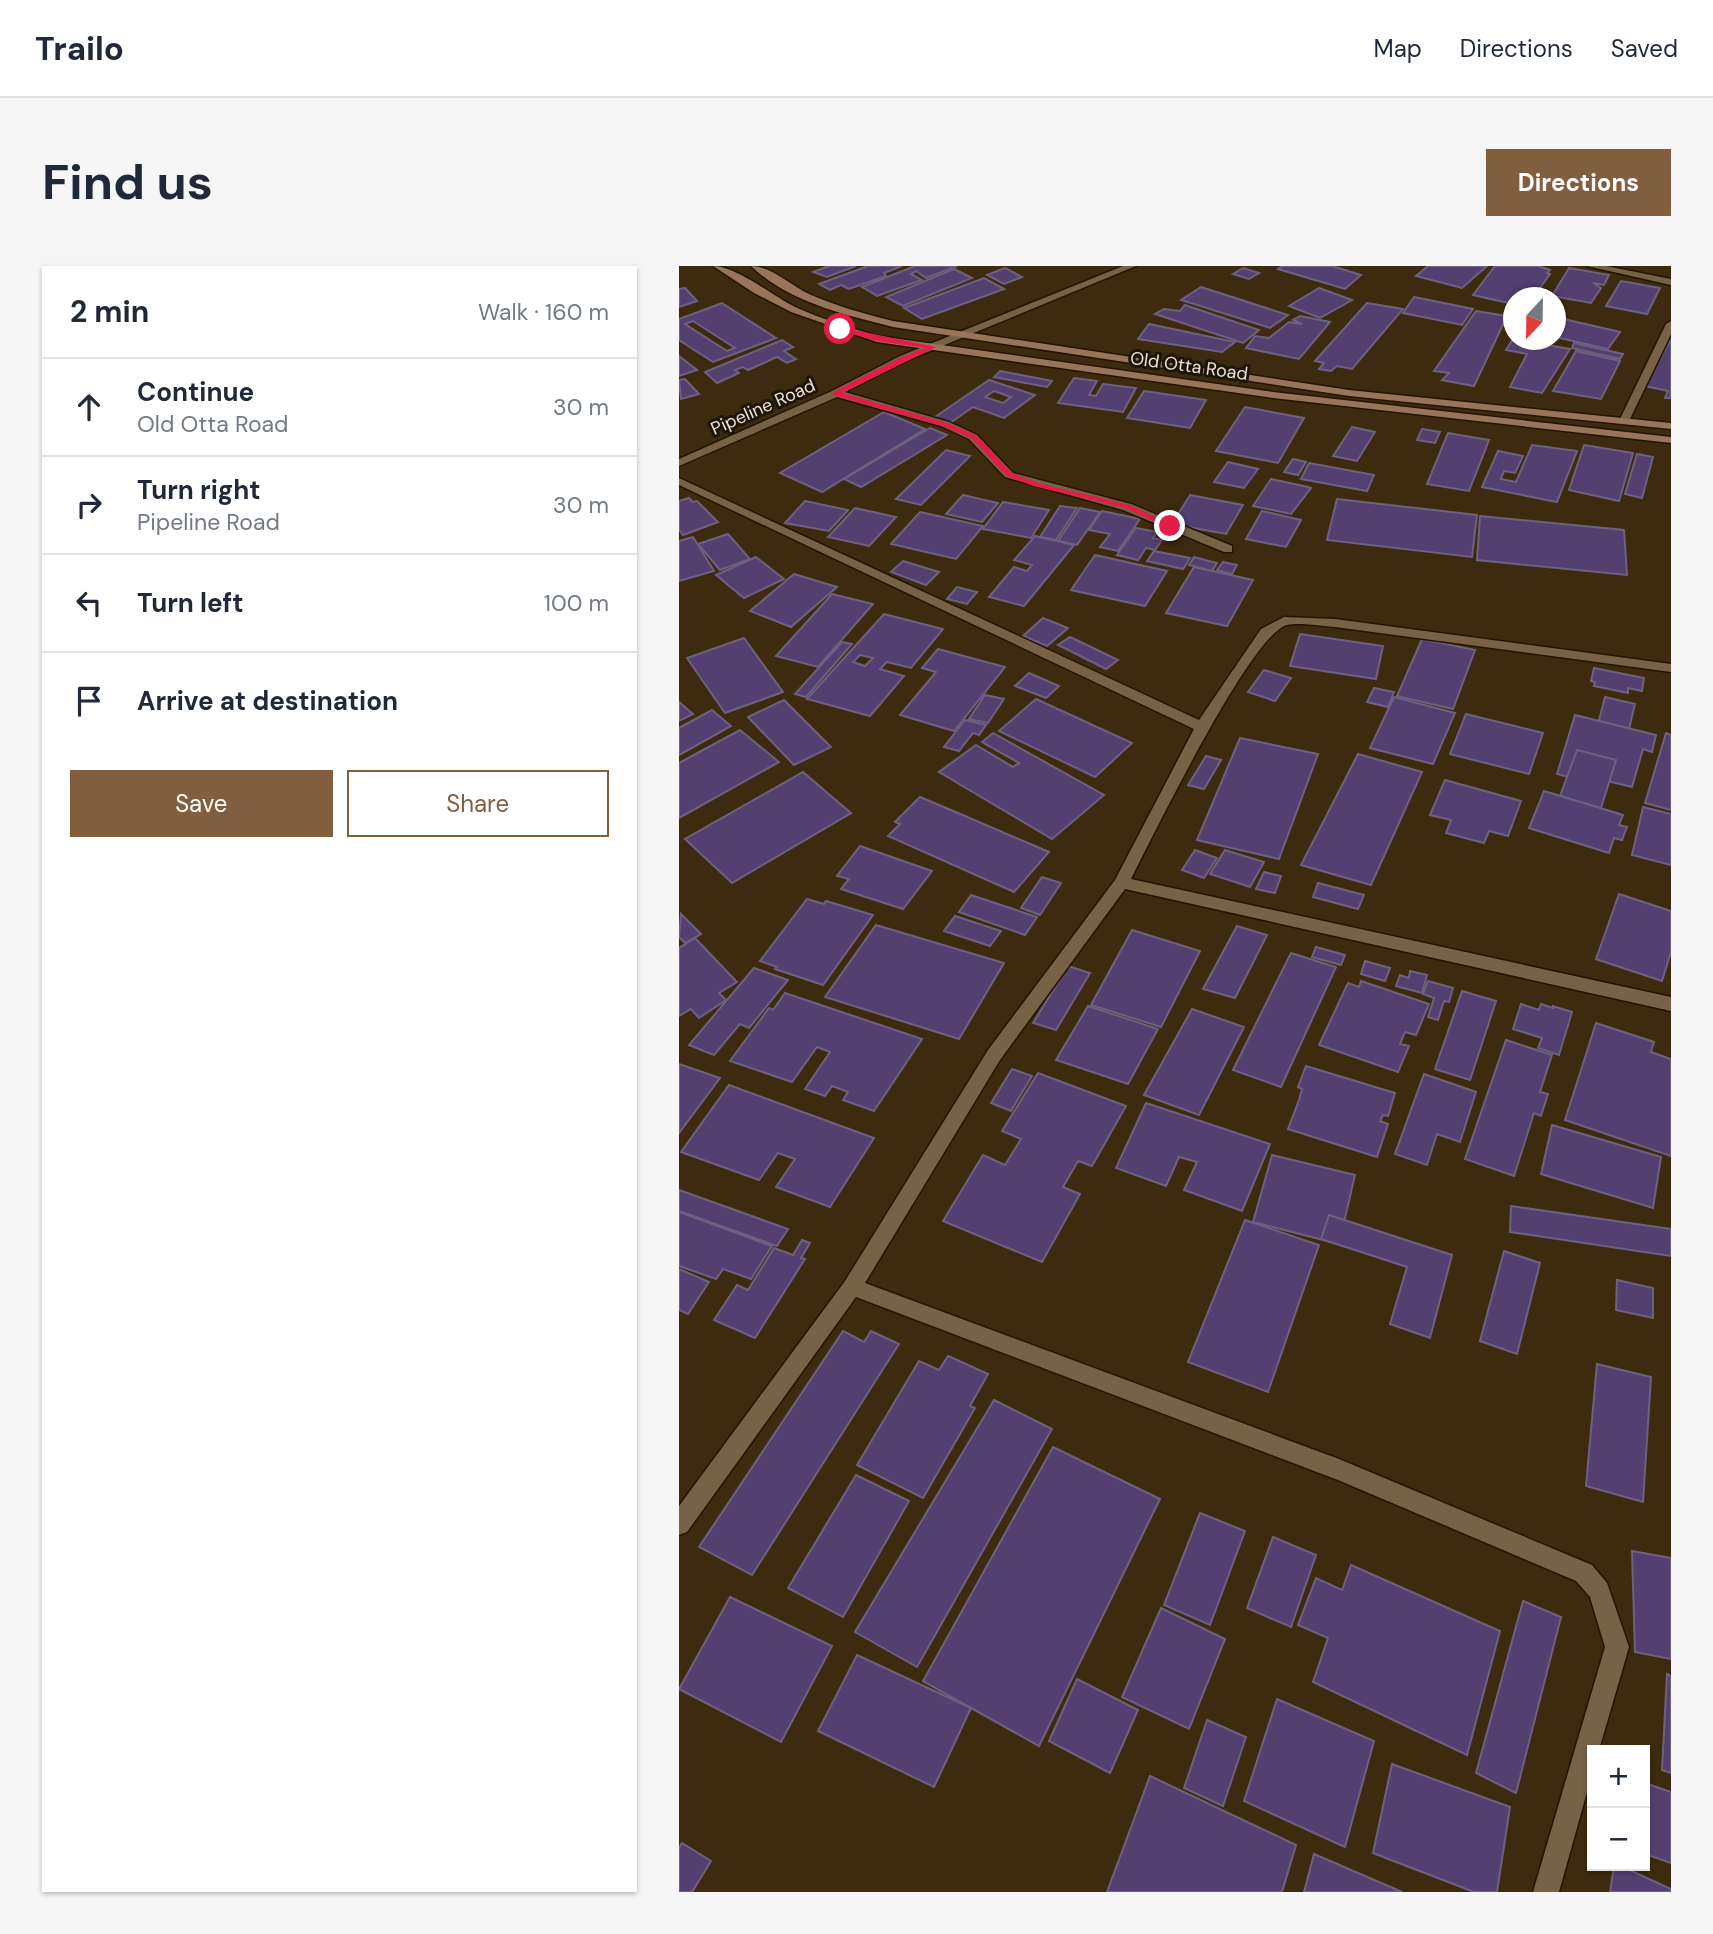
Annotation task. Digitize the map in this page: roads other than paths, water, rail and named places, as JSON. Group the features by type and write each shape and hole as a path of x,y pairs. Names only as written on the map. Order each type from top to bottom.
{"main road":[{"name":"Old Otta Road","path":"718,266 762,295 806,317 877,339 1352,406 1501,424 1671,440"},
{"name":"Old Otta Road","path":"756,266 775,282 848,313 961,336 1349,393 1671,426"}],"street":[{"name":"Pipeline Road","path":"679,463 836,393 904,358 1131,266"},
{"path":"1592,266 1671,282"},
{"path":"1624,421 1671,324"},
{"path":"836,393 945,424 974,437 1009,475 1128,507 1228,549"},
{"path":"679,481 1202,727"},
{"path":"679,1524 852,1287 994,1055 1121,883 1202,727 1266,632 1284,621 1335,623 1671,668"},
{"path":"1121,883 1671,1004"},
{"path":"852,1287 1339,1471 1584,1573 1599,1591 1617,1647 1546,1892"}]}
